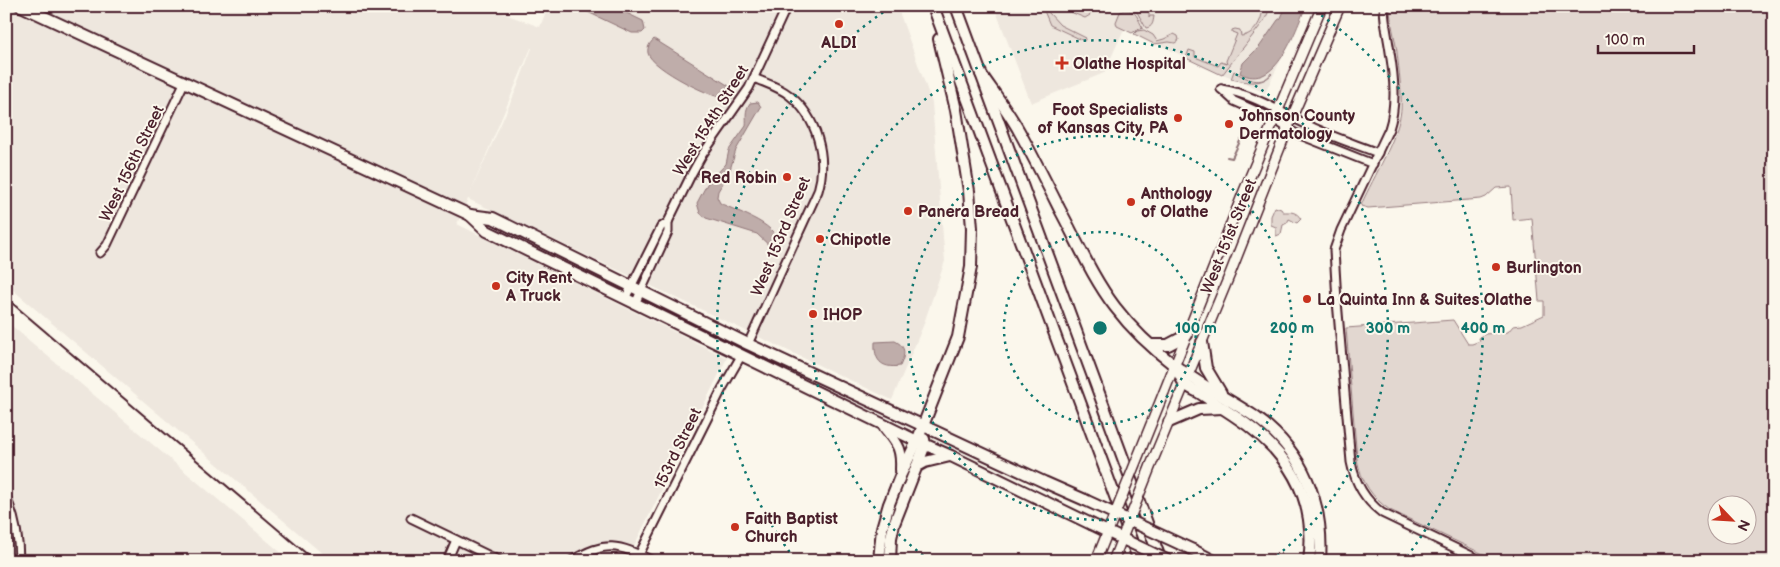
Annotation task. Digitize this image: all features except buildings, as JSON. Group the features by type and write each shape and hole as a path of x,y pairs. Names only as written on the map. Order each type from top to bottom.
{"highway":[{"path":"21,6 470,215 493,218 748,344 1214,561"},
{"path":"890,561 894,524 916,467 923,426 958,337 968,285 972,247 971,211 956,110 932,6"},
{"path":"932,6 1139,561"},
{"path":"956,6 1161,561"},
{"path":"981,74 1018,129 1105,292 1130,325 1187,379 1223,408 1263,436 1279,452 1299,486 1308,512 1311,544 1309,561"},
{"path":"470,215 487,231 883,425 1169,561"},
{"path":"1151,345 1168,345 1187,335"},
{"path":"1202,342 1206,368 1223,396"},
{"path":"1187,379 1223,396 1269,428 1287,447 1303,471 1317,507 1321,543 1320,561"},
{"path":"1169,422 1199,409 1223,408"},
{"path":"883,425 900,448 902,454 901,474"},
{"path":"879,561 882,528 901,474 921,443"},
{"path":"916,467 925,462 950,456"}],"main road":[{"name":"West 151st Street","path":"1096,561 1244,191 1322,6"},
{"name":"West 151st Street","path":"1113,561 1287,128 1340,6"}],"street":[{"name":"West 154th Street","path":"635,304 668,232 668,222 702,155 735,110 754,78 787,6"},
{"path":"1384,6 1384,23 1390,52 1394,106 1390,129 1337,239 1334,256 1353,472 1364,495 1382,513 1482,561"},
{"name":"West 153rd Street","path":"748,344 818,191 822,164 822,153 814,129 798,103 783,91 754,78"},
{"name":"West 156th Street","path":"100,253 107,245 184,83"},
{"path":"1373,164 1287,128 1274,119 1234,101 1221,89 1237,91 1326,134 1378,153"},
{"name":"West 154th Street","path":"625,299 661,227 668,222"},
{"name":"153rd Street","path":"638,558 722,389 741,356"},
{"path":"6,497 16,524 19,542 19,561"},
{"path":"411,518 500,561"},
{"path":"447,561 456,540"},
{"path":"571,561 599,547 614,546 626,548 638,558 653,561"}],"shaded area":[{"path":"6,6 483,6 540,27 548,6 897,6 932,103 945,261 923,326 892,400 468,199 457,224 727,358 628,561 331,561 6,284","holes":["532,48 517,88 471,191"]},
{"path":"575,6 612,6 643,21 645,30 642,33 632,33"},
{"name":"Olathe Hospital","path":"994,6 1306,6 1265,93 1124,29 1104,73 1031,103"},
{"path":"1042,6 1045,6 1060,25 1086,38 1084,41 1050,25"},
{"path":"1063,6 1094,6 1090,15 1085,18"},
{"path":"1149,6 1147,7 1149,8 1149,18 1154,16 1151,25 1146,28 1137,12 1123,7"},
{"path":"1262,6 1271,6 1264,21 1222,75 1186,58 1189,50 1195,52 1195,57 1218,66 1221,62 1227,64 1226,61 1237,34 1232,32 1232,30 1240,30 1241,36 1255,29 1262,15"},
{"path":"1286,6 1306,6 1290,43 1282,56 1274,67 1264,74 1253,77 1240,73 1243,63 1260,46 1281,18"},
{"path":"1390,6 1774,6 1774,561 1498,561 1390,510 1368,488 1361,475 1357,459 1346,328 1453,320 1468,344 1472,344 1480,341 1479,338 1485,334 1508,332 1513,326 1522,325 1544,315 1544,301 1539,301 1532,218 1513,220 1511,187 1496,188 1481,199 1368,208 1361,206 1396,132 1401,110 1399,66"},
{"path":"1124,10 1135,13 1143,28 1132,33 1117,26 1116,22 1120,12"},
{"path":"1144,30 1153,35 1157,41 1174,34 1178,36 1179,40 1175,43 1154,44 1134,34 1137,31"},
{"path":"654,39 729,86 735,94 731,99 712,95 660,67 648,53 649,45"},
{"path":"1234,71 1243,77 1259,81 1263,80 1258,82 1231,79"},
{"path":"758,102 761,107 736,150 729,173 718,191 717,197 720,203 766,226 778,240 778,248 774,250 757,234 706,218 700,213 697,203 707,184 726,164 729,150 746,126 748,106 750,103"},
{"path":"1275,207 1283,212 1295,213 1301,219 1297,223 1289,219 1283,225 1281,234 1276,236 1276,227 1271,225 1271,216"},
{"path":"6,321 291,561 6,561"},
{"path":"895,341 902,346 904,352 900,366 893,367 883,364 877,358 875,342"}],"waterway":[{"path":"1227,157 1232,158 1241,139"}],"railway":[{"path":"6,298 315,561"}],"place":[{"name":"ALDI","path":"839,24"},
{"name":"Olathe Hospital","path":"1062,63"},
{"name":"Foot Specialists of Kansas City, PA","path":"1178,118"},
{"name":"Johnson County Dermatology","path":"1229,124"},
{"name":"Red Robin","path":"787,177"},
{"name":"Anthology of Olathe","path":"1131,202"},
{"name":"Panera Bread","path":"908,211"},
{"name":"Chipotle","path":"820,239"},
{"name":"Burlington","path":"1496,267"},
{"name":"City Rent A Truck","path":"496,286"},
{"name":"La Quinta Inn & Suites Olathe","path":"1307,299"},
{"name":"IHOP","path":"813,314"},
{"name":"Faith Baptist Church","path":"735,527"}]}
